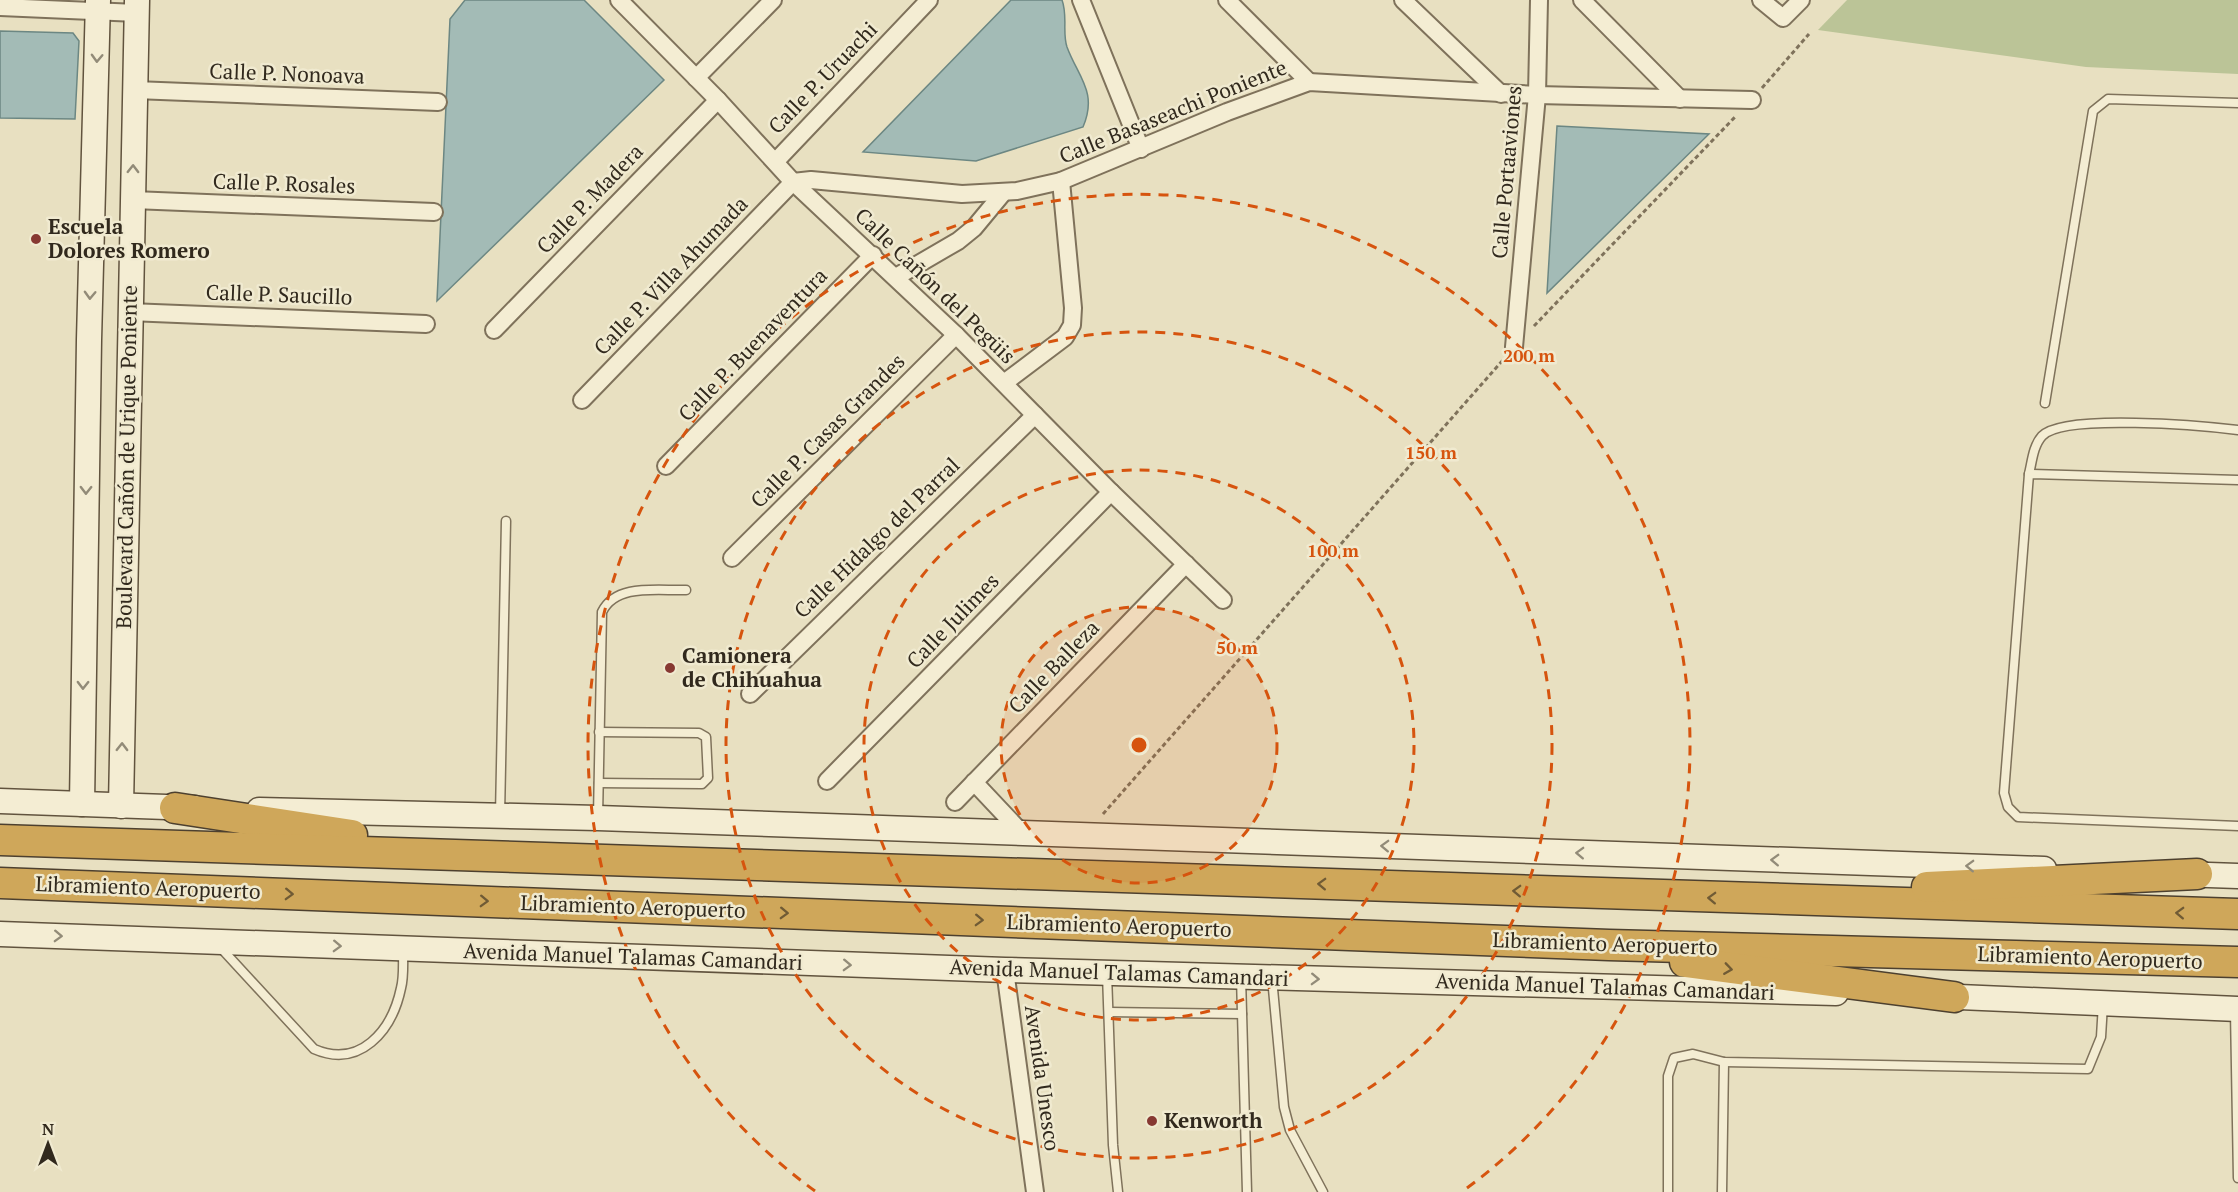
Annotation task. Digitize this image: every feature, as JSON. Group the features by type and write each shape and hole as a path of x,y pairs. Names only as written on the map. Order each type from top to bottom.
{"highway":[{"path":"175,808 482,855"},
{"name":"Libramiento Aeropuerto","path":"0,840 2238,914"},
{"path":"1764,899 1873,889 2197,874"},
{"name":"Libramiento Aeropuerto","path":"0,883 1609,945 2238,962"},
{"path":"1609,945 1722,968 1954,997"}],"main road":[{"name":"Boulevard Cañón de Urique Poniente","path":"82,804 89,340 98,5"},
{"name":"Boulevard Cañón de Urique Poniente","path":"121,806 129,312 137,7"},
{"path":"89,340 129,341"},
{"path":"86,549 125,550"},
{"path":"0,801 175,808 598,818 2238,876"},
{"name":"Avenida Manuel Talamas Camandari","path":"0,934 1005,970 1954,997 2236,1009"}],"street":[{"path":"696,78 773,0"},
{"name":"Calle P. Uruachi","path":"776,161 928,0"},
{"path":"1081,0 1141,149"},
{"path":"1227,0 1310,82"},
{"path":"1403,0 1501,94"},
{"name":"Calle Portaaviones","path":"1514,347 1537,95 1539,0"},
{"path":"1582,0 1680,99"},
{"path":"1761,0 1783,18 1801,0"},
{"name":"Calle Cañón del Pegüis","path":"621,1 776,161 793,182 956,335 1111,492 1223,600"},
{"path":"0,7 98,5 137,7"},
{"name":"Calle Basaseachi Poniente","path":"793,182 811,180 962,194 1004,193 1061,181 1227,112 1310,82 1501,94 1752,100"},
{"name":"Calle P. Nonoava","path":"135,90 438,102"},
{"name":"Calle P. Madera","path":"494,330 718,100"},
{"path":"1004,383 1065,337 1072,325 1073,308 1061,181"},
{"name":"Calle P. Villa Ahumada","path":"582,400 793,182"},
{"path":"896,277 958,241 974,228 1004,193"},
{"name":"Calle P. Rosales","path":"132,200 434,212"},
{"name":"Calle P. Buenaventura","path":"666,466 873,255"},
{"name":"Calle P. Saucillo","path":"129,312 426,324"},
{"name":"Calle P. Casas Grandes","path":"732,558 956,335"},
{"name":"Calle Hidalgo del Parral","path":"750,694 1035,414"},
{"name":"Calle Julimes","path":"827,781 1111,492"},
{"name":"Calle Balleza","path":"955,802 1186,564"},
{"path":"974,782 1022,833"},
{"name":"Avenida Unesco","path":"1005,970 1035,1192"}],"lane":[{"path":"2045,403 2092,111 2108,99 2238,103"},
{"path":"2238,430 2110,422 2055,429 2044,434 2036,444 2029,474 2004,792 2008,807 2018,817 2238,826"},
{"path":"2029,474 2238,480"},
{"path":"500,815 506,521"},
{"path":"598,818 600,622 607,601 615,595 630,592 686,590"},
{"path":"599,732 699,733 706,737 709,759 708,778 702,784 599,783"},
{"path":"215,942 314,1049 325,1054 341,1055 365,1049 380,1037 393,1014 402,987 403,949"},
{"path":"1107,973 1113,1145 1118,1192"},
{"path":"1241,977 1247,1192"},
{"path":"1272,978 1284,1107 1290,1130 1323,1192"},
{"path":"1668,1192 1668,1076 1674,1058 1693,1054 1724,1062 2088,1069 2101,1037 2103,1004"},
{"path":"2236,1009 2238,1178"},
{"path":"1109,1012 1242,1014"},
{"path":"1722,1192 1724,1062"}],"path":[{"path":"1084,836 1514,347 1752,100 1809,34"}],"green space":[{"path":"1847,0 2238,0 2238,74 2086,67 1818,30"}],"water":[{"path":"465,0 584,0 664,80 437,301 450,19"},
{"path":"1011,0 1062,0 1067,47 1087,94 1087,115 1083,127 976,161 863,152"},
{"path":"0,31 73,33 79,41 75,119 0,118"},
{"path":"1557,126 1709,134 1547,293"}],"place":[{"name":"Escuela Dolores Romero","path":"36,239"},
{"name":"Camionera de Chihuahua","path":"670,668"},
{"name":"Kenworth","path":"1152,1121"}]}
